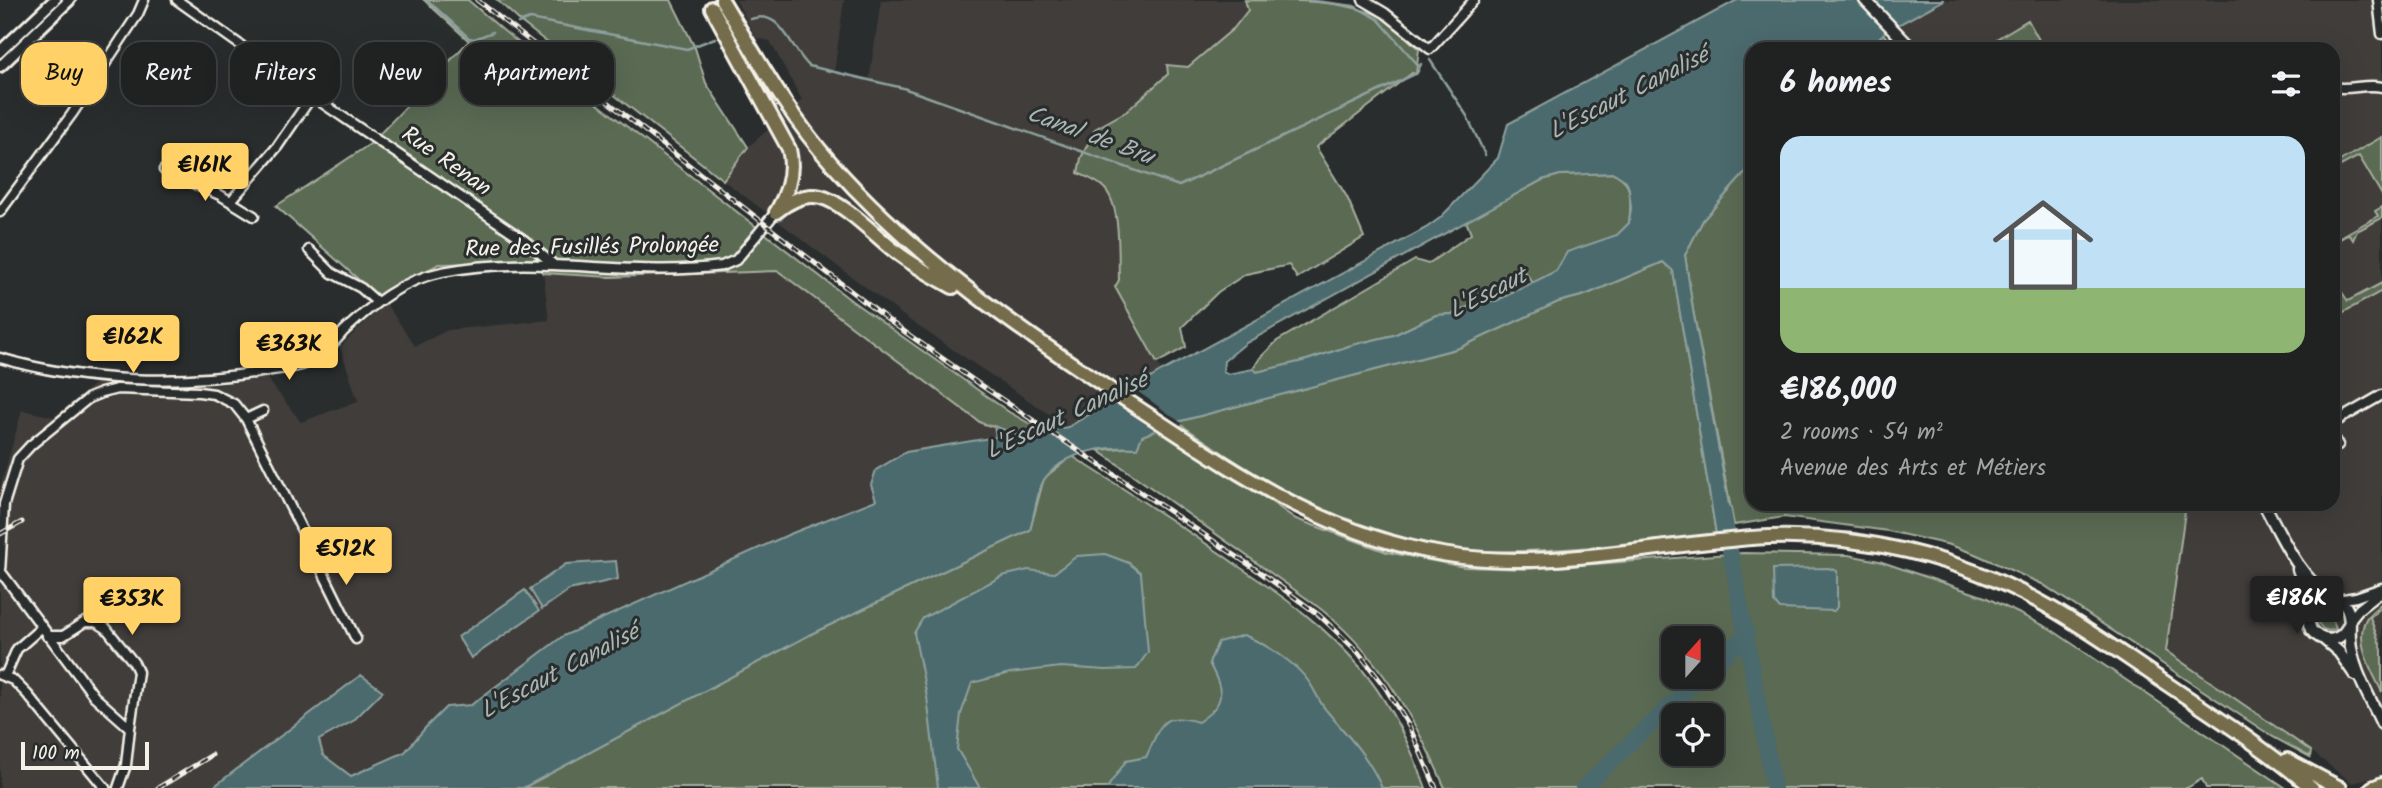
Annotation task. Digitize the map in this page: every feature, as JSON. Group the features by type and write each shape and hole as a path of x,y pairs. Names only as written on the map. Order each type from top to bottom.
{"main road":[{"path":"0,52 55,0"},
{"path":"0,66 69,0"},
{"path":"714,3 771,93 831,164 937,267 998,313 1100,383 1282,500 1324,520 1377,539 1440,554 1502,560 1546,561 1752,538 1795,537 1869,544 1928,556 1978,573 2024,593 2058,613 2238,732 2312,788"},
{"path":"714,3 789,149 792,166 789,184 776,212"},
{"path":"776,212 786,204 803,197 818,196 831,200 916,266 998,313"},
{"path":"2238,732 2340,788"},
{"path":"2372,788 2382,784"}],"street":[{"path":"0,212 72,114 138,14 144,0"},
{"name":"Rue Renan","path":"177,0 236,42"},
{"path":"1363,0 1385,13 1430,49 1474,0"},
{"path":"1865,0 1905,42"},
{"path":"2378,0 2382,34"},
{"path":"2340,88 2370,85 2382,87"},
{"path":"231,201 281,142 306,105"},
{"name":"Rue Renan","path":"325,105 524,240 553,264"},
{"path":"164,170 231,201 254,216"},
{"name":"Rue des Fusillés Prolongée","path":"0,358 46,371 104,377 177,379 258,372 300,365 312,360 377,302 410,283 443,272 553,264 622,269 729,265 776,212"},
{"path":"309,250 332,273 365,290 377,302"},
{"path":"130,728 94,696 1,573 4,504 18,459 27,448 89,398 106,391 123,389 205,393 222,397 234,404 246,419 356,639"},
{"path":"2340,419 2382,395"},
{"path":"246,419 263,411"},
{"path":"2268,511 2295,559 2317,587 2346,608 2354,659 2365,690 2382,724"},
{"path":"2295,559 2308,596 2310,629 2339,652 2365,690"},
{"path":"2310,611 2320,600 2356,597 2382,589"},
{"path":"2325,640 2334,640 2341,636 2359,608 2382,589"},
{"path":"47,636 61,637 85,622 96,622 106,628 134,663 138,672 126,765 118,788"},
{"path":"41,628 16,649 2,676 13,680 27,694 105,788"}],"shaded area":[{"path":"736,0 844,0 834,73 869,81 881,0 1245,0 1248,10 1234,28 1188,67 1168,74 1127,111 1095,129 1078,173 1104,187 1111,201 1118,229 1119,280 1115,287 1162,371 1068,427 909,320 723,180 748,147 802,100 770,41 756,38"},
{"path":"1944,0 2382,0 2382,775 2352,783 2311,751 2166,651 2185,511 2340,511 2340,42 2040,42 2027,20 1991,42 1891,42 1883,34"},
{"path":"778,271 981,423 994,426 996,437 906,452 876,500 790,534 563,636 471,705 446,707 405,752 351,776 322,755 319,740 353,721 383,691 361,675 212,788 0,788 0,489 22,410 54,417 98,381 218,385 266,377 301,422 358,401 340,347 385,302 415,346 448,330 549,320 543,273 610,277"}],"green space":[{"path":"424,0 468,0 518,42 469,41"},
{"path":"497,0 671,0 695,48 706,83 748,147 723,180 614,95 614,42 547,42"},
{"path":"1245,0 1334,4 1382,17 1419,49 1416,74 1412,73 1316,147 1347,197 1364,237 1297,278 1289,265 1246,274 1218,292 1182,327 1186,347 1157,363 1115,287 1119,280 1119,245 1113,205 1103,187 1078,173 1081,158 1095,129 1127,111 1168,74 1167,65 1188,67 1234,28 1248,10"},
{"path":"2028,20 2040,42 1992,42"},
{"path":"1883,34 1891,42 1875,42"},
{"path":"460,50 460,105 599,105 852,301 1009,412 1041,430 1019,435 981,423 778,271 610,277 543,273 533,262 439,264 377,296 276,206 370,144 407,105 446,105 446,65"},
{"path":"2382,137 2382,195 2359,156 2340,166 2340,161"},
{"path":"1614,173 1628,187 1629,223 1618,235 1561,264 1556,271 1533,283 1525,272 1508,282 1513,293 1496,301 1480,301 1453,314 1436,315 1394,335 1307,360 1257,372 1253,369 1277,341 1415,260 1428,264 1471,234 1466,221 1542,180 1560,175"},
{"path":"1745,173 1745,511 2185,511 2166,651 2311,751 2310,757 2273,737 2042,584 1975,554 1950,545 1888,531 1784,517 1734,525 1685,255 1703,220"},
{"path":"2382,207 2382,218 2357,231 2353,240 2349,234 2340,239 2378,216 2375,211"},
{"path":"1663,262 1673,270 1716,534 1516,551 1472,550 1424,543 1362,526 1313,506 1266,480 1177,422 1459,348 1558,302 1585,295"},
{"path":"2382,283 2382,291 2340,314 2340,292 2348,301"},
{"path":"1163,427 1296,519 1387,552 1464,567 1527,569 1743,553 1848,555 1879,561 1985,597 2049,628 2286,788 2206,788 2202,779 2187,788 1445,788 1420,735 1391,686 1375,664 1336,622 1098,450 1137,447 1142,436"},
{"path":"1072,456 1257,579 1304,613 1347,652 1390,710 1426,788 523,788 813,633 1030,530 1044,478"},
{"path":"2382,603 2382,607 2370,617 2382,650 2382,692 2366,657 2362,637 2366,619"},
{"path":"2324,608 2332,617 2336,629 2323,629 2318,623 2318,614"}],"water":[{"name":"L'Escaut Canalisé","path":"1737,0 1944,0 1885,32 1875,42 1745,42 1745,173 1703,220 1685,255 1734,532 1716,534 1673,271 1663,262 1585,295 1558,302 1459,348 1177,422 1142,436 1137,448 1100,449 1065,461 1043,481 1030,530 813,633 523,788 212,788 361,675 383,691 353,721 319,740 323,755 351,776 405,752 446,707 471,705 563,636 790,534 876,500 871,485 876,470 906,452 996,437 994,426 1019,435 1068,427 1162,371 1426,228 1440,218 1498,158 1508,124","holes":["1614,173 1626,181 1629,189 1629,223 1617,235 1567,252 1556,271 1496,301 1480,301 1453,314 1436,315 1394,335 1307,360 1257,372 1253,369 1228,374 1223,372 1224,361 1246,343 1542,180 1560,175"]},
{"path":"1105,554 1129,563 1141,573 1148,652 1136,669 1061,667 1010,673 972,683 961,714 957,749 980,788 938,788 927,697 914,633 923,618 1002,576 1028,570 1054,573 1077,556"},
{"path":"616,561 618,579 569,590 542,609 530,589 566,564"},
{"path":"1829,568 1837,571 1837,607 1834,611 1780,609 1774,602 1773,569"},
{"path":"525,590 539,611 471,658 458,637"},
{"path":"1244,635 1280,655 1303,675 1323,706 1364,756 1382,788 1107,788 1126,761 1146,757 1158,730 1168,720 1175,718 1198,722 1214,709 1218,703 1220,689 1209,663 1218,642"}],"pier":[{"path":"1130,386 1183,424 1159,433 1108,399"}],"waterway":[{"name":"Canal de Bru","path":"427,0 469,38 474,39 493,32"},
{"name":"Canal de Bru","path":"1307,0 1354,6 1378,19 1419,66"},
{"name":"Canal de Bru","path":"751,19 761,17 778,24 809,66 903,88 1179,186 1417,73 1421,64"},
{"name":"Canal de Bru","path":"518,23 530,19 687,49 715,38"},
{"path":"1430,60 1467,116 1485,155"},
{"path":"1723,512 1774,788"},
{"path":"1724,656 1747,634"},
{"path":"1583,788 1687,690"}],"tram line":[{"path":"0,59 62,0"}],"railway":[{"path":"477,0 888,320 1257,570 1319,615 1358,652 1385,687 1410,728 1436,788"},
{"path":"0,534 22,522"},
{"path":"158,788 212,755"}],"water label":[{"name":"L'Escaut","path":"1488,294"}]}
